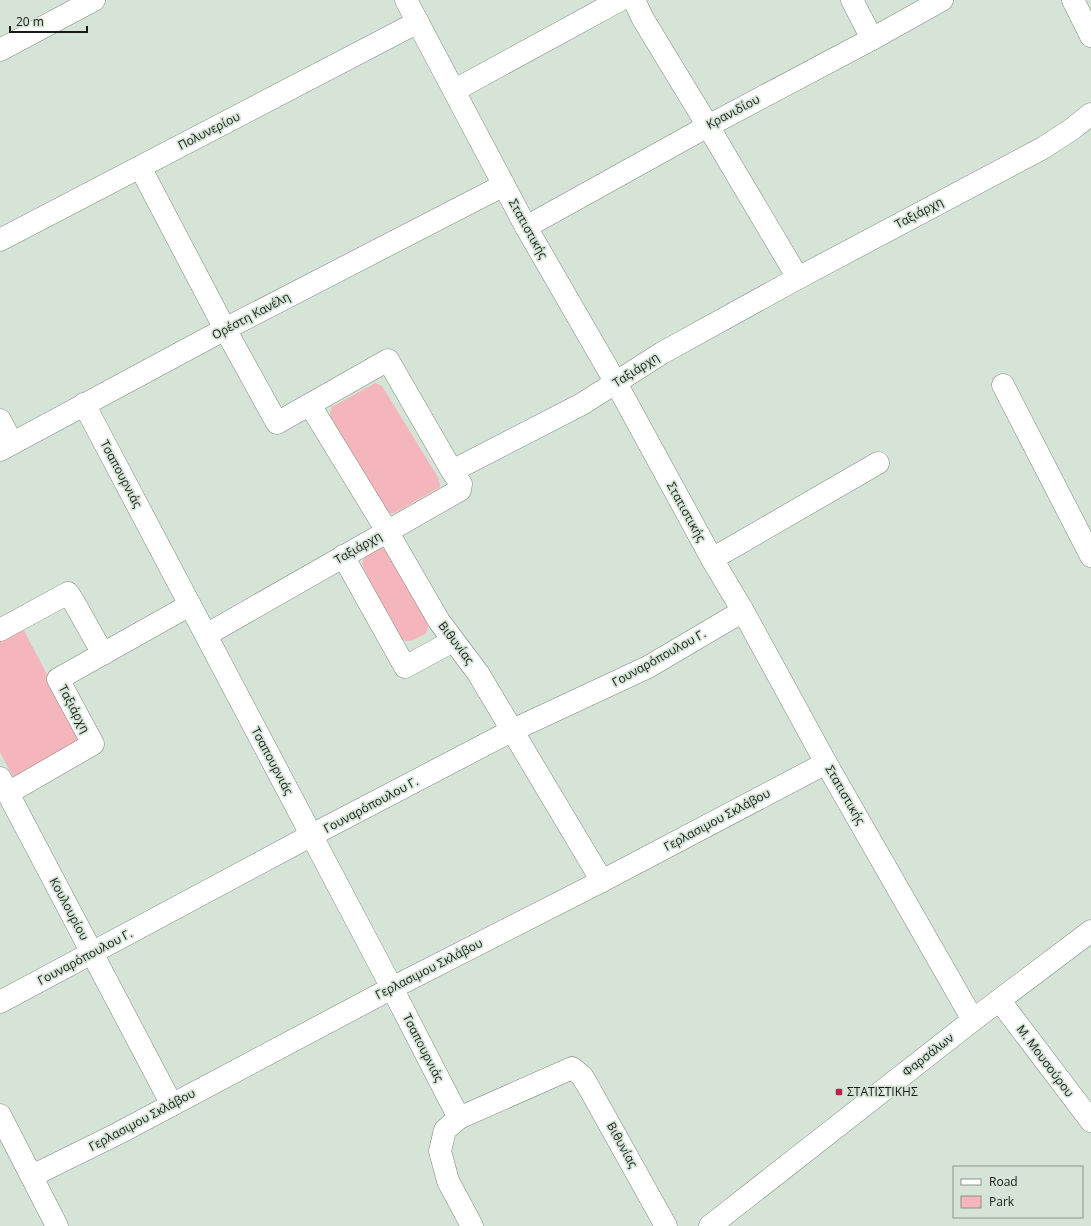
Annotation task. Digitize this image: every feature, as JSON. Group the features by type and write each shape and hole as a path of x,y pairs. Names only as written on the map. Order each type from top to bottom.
{"street":[{"path":"0,50 94,0"},
{"name":"Στατιστικής","path":"406,0 455,90 526,227 616,383 826,763 973,1020"},
{"path":"455,90 620,0"},
{"path":"634,0 643,19 798,278"},
{"path":"852,0 872,39"},
{"name":"Κρανιδίου","path":"526,227 708,126 942,0"},
{"path":"1073,0 1091,36"},
{"name":"Πολυνερίου","path":"0,240 418,22"},
{"name":"Ταξιάρχη","path":"206,635 460,490 460,484 452,471 582,404 662,353 798,278 1043,148 1072,129 1091,114"},
{"path":"140,167 225,329 277,423 388,360 452,471"},
{"name":"Ορέστη Κανέλη","path":"6,447 225,329 504,185"},
{"path":"1003,385 1091,556"},
{"name":"Τσαπουρνιάς","path":"84,404 459,1118"},
{"name":"Βιθυνίας","path":"310,405 439,621 478,673 514,730 602,881"},
{"path":"0,420 6,447"},
{"path":"712,559 878,463"},
{"path":"343,556 405,668 453,641"},
{"path":"0,630 68,593 103,654"},
{"name":"Ταξιάρχη","path":"4,785 93,744 58,679 190,605"},
{"name":"Γουναρόπουλου Γ.","path":"0,1002 514,730 648,666 743,611"},
{"name":"Γερλασιμου Σκλάβου","path":"32,1176 172,1105 392,988 602,881 826,763"},
{"name":"Κουλουρίου","path":"4,785 172,1105"},
{"name":"Φαρσάλων","path":"722,1222 973,1020 1091,931"},
{"name":"Μ. Μουσούρου","path":"1000,1001 1091,1121"},
{"name":"Βιθυνίας","path":"459,1118 572,1068 582,1076 588,1086 666,1226"},
{"path":"0,1115 57,1226"},
{"path":"459,1118 445,1130 440,1151 448,1181 472,1226"}],"green space":[{"path":"375,383 382,386 439,479 440,487 395,513 386,513 332,424 330,414 332,407"},
{"path":"380,547 390,556 429,624 426,633 413,640 406,641 399,639 363,567 365,557"},
{"path":"21,625 81,739 13,777 0,752 0,637"}],"place":[{"name":"ΣΤΑΤΙΣΤΙΚΗΣ","path":"839,1092"}]}
